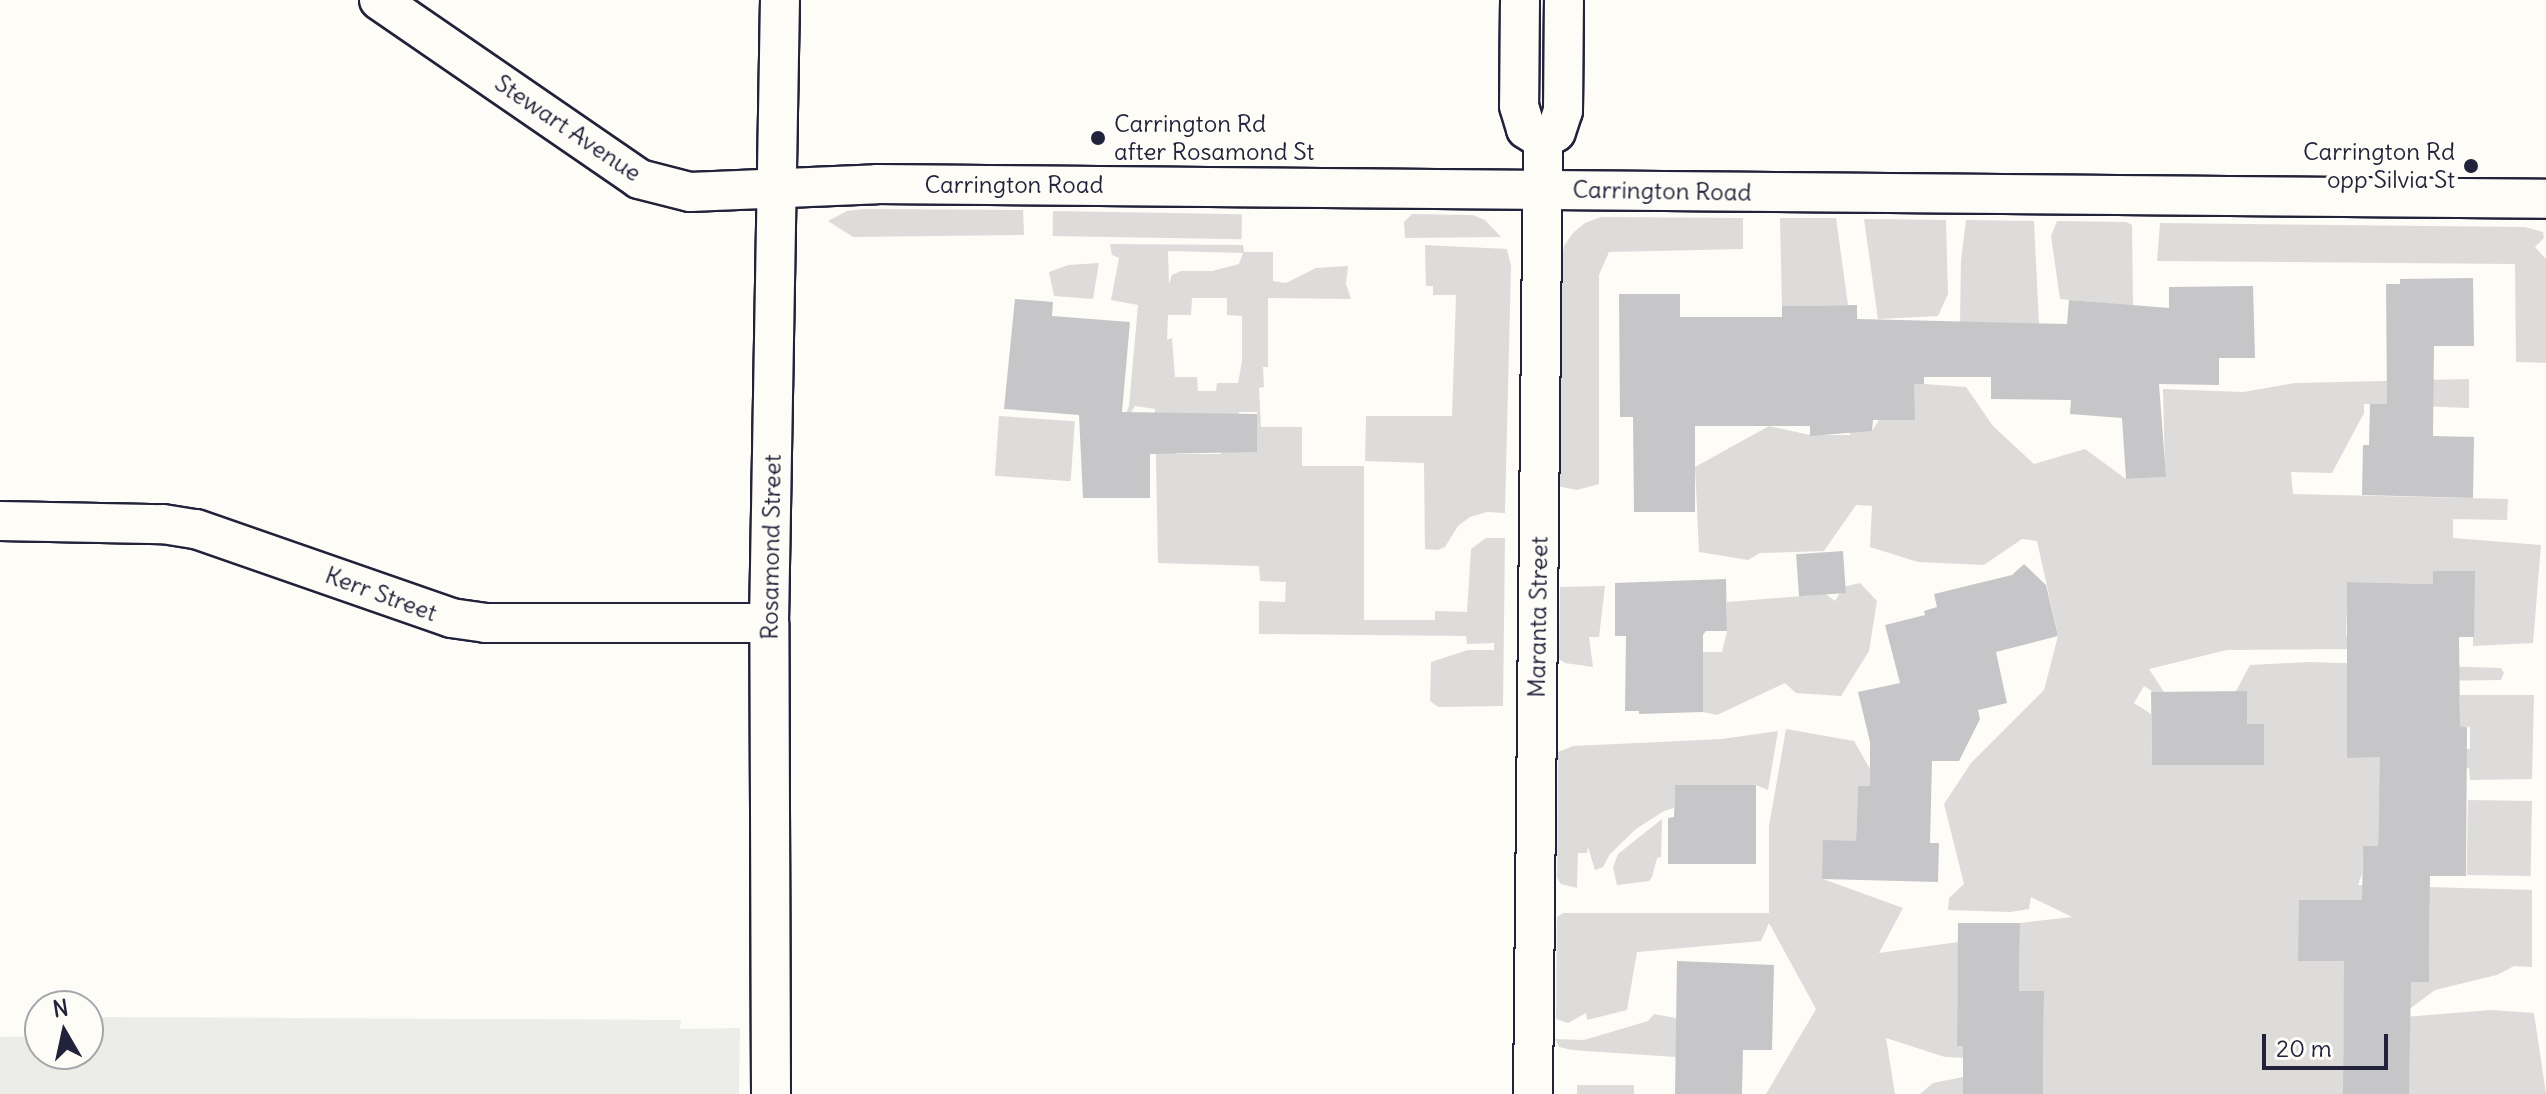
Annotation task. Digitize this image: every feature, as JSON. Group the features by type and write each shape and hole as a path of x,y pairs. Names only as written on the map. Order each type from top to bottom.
{"street":[{"name":"Stewart Avenue","path":"379,0 639,179 690,192 778,187"},
{"name":"Rosamond Street","path":"771,1094 769,623 780,0"},
{"path":"1520,0 1519,106 1526,129 1543,140 1556,132 1563,111 1564,0"},
{"name":"Maranta Street","path":"1533,1094 1543,140"},
{"name":"Carrington Road","path":"778,187 877,184 2546,199"},
{"name":"Kerr Street","path":"0,521 163,524 196,529 451,618 485,623 769,623"}],"shaded area":[{"path":"1023,210 1024,235 853,237 828,221 847,211"},
{"path":"1053,211 1242,214 1242,239 1053,236"},
{"path":"1412,214 1473,215 1485,220 1501,237 1405,238 1404,222"},
{"path":"1601,217 1743,218 1743,249 1609,252 1599,275 1599,484 1577,490 1557,486 1562,260 1564,246 1573,233 1585,223"},
{"path":"1780,218 1836,218 1848,305 1782,306"},
{"path":"1864,219 1946,220 1948,294 1938,316 1878,319"},
{"path":"1966,220 2034,221 2039,324 1960,322 1961,261"},
{"path":"2057,221 2126,222 2132,225 2133,306 2060,299 2051,236"},
{"path":"2160,223 2525,227 2543,232 2544,238 2535,247 2546,259 2546,363 2516,362 2515,264 2157,261"},
{"path":"1110,244 1243,245 1244,252 1273,252 1273,281 1286,283 1316,268 1348,266 1346,284 1351,299 1268,298 1268,367 1263,367 1264,387 1259,388 1261,427 1302,427 1302,466 1364,466 1364,620 1435,620 1435,611 1467,612 1471,549 1486,538 1505,538 1503,706 1438,707 1430,701 1431,662 1468,650 1494,650 1494,643 1467,644 1466,636 1259,634 1259,601 1285,602 1286,582 1260,581 1259,566 1158,563 1155,409 1135,406 1118,433 1129,406 1138,305 1111,300 1119,258 1112,255","holes":["1168,251 1243,253 1239,264 1212,271 1181,271 1172,275 1169,284","1192,298 1227,298 1227,315 1242,316 1242,362 1238,383 1217,383 1216,391 1198,391 1197,377 1175,377 1172,338 1167,340 1168,315 1191,315","1239,412 1257,412 1256,452 1238,452","1177,413 1222,414 1221,454 1176,454"]},
{"path":"1425,245 1507,249 1511,266 1505,513 1487,512 1470,517 1458,526 1445,547 1438,550 1425,549 1424,463 1365,461 1366,416 1452,416 1456,295 1433,295 1433,286 1426,286"},
{"path":"1099,263 1093,299 1054,296 1049,272 1068,265"},
{"path":"2469,379 2469,408 2364,404 2364,413 2332,473 2291,472 2293,494 2508,499 2507,520 2453,519 2453,538 2541,545 2533,643 2473,646 2474,571 2433,571 2433,584 2348,582 2346,635 2379,649 2227,650 2149,669 2164,692 2153,692 2144,686 2134,703 2151,714 2152,765 2264,765 2264,724 2247,724 2247,692 2236,691 2250,665 2310,662 2501,668 2504,673 2501,680 2347,682 2347,757 2403,757 2416,797 2379,796 2378,846 2363,846 2362,874 2358,885 2532,890 2532,967 2514,966 2497,975 2435,990 2404,1013 2344,1013 2343,1075 2409,1075 2410,1028 2404,1017 2491,1010 2534,1013 2546,1094 2043,1094 2044,992 2019,991 2020,923 2072,917 2031,897 2029,909 2010,912 1948,910 1949,898 1964,884 1944,804 1971,763 2044,690 2058,636 2037,541 2022,539 1984,565 1918,562 1870,547 1872,506 1856,505 1824,551 1760,553 1748,560 1699,552 1695,467 1769,426 1810,435 1850,435 1850,430 1872,431 1879,420 1914,420 1914,384 1924,384 1966,387 1993,426 2034,464 2085,449 2126,479 2165,477 2163,389 2243,392 2295,383","holes":["2430,901 2429,982 2371,981 2372,962 2299,960"]},
{"path":"999,416 1075,421 1071,481 995,476"},
{"path":"1860,583 1877,601 1869,651 1841,696 1796,693 1785,683 1717,715 1703,712 1703,681 1692,680 1692,652 1722,652 1727,631 1727,602 1826,594 1835,601 1843,587"},
{"path":"1605,586 1599,637 1589,637 1593,667 1565,663 1559,659 1560,587"},
{"path":"2460,695 2534,695 2532,779 2470,780 2469,768 2459,768 2460,749 2470,749 2470,727 2460,726"},
{"path":"1786,729 1854,741 1870,769 1870,786 1858,786 1856,841 1824,841 1823,879 1903,908 1879,953 1958,942 1957,1046 2012,1047 2011,1060 1945,1057 1886,1038 1895,1094 1766,1094 1816,1009 1769,923 1761,941 1637,952 1627,1010 1587,1020 1586,1013 1568,1023 1556,1019 1557,917 1563,913 1769,913 1769,826"},
{"path":"1778,731 1768,790 1756,785 1675,785 1674,808 1636,829 1610,854 1603,867 1595,870 1588,847 1587,853 1578,853 1577,888 1561,884 1557,878 1558,752 1573,746 1722,739"},
{"path":"2468,800 2532,801 2531,876 2467,875"},
{"path":"1662,819 1661,857 1657,858 1652,877 1649,881 1617,885 1613,867 1618,854"},
{"path":"1654,1014 1676,1018 1676,1057 1572,1050 1559,1047 1555,1039 1584,1040 1648,1021"},
{"path":"104,1017 681,1020 680,1029 740,1028 739,1094 0,1094 0,1037 24,1036 24,1070 104,1070"},
{"path":"1963,1077 1963,1094 1920,1094 1933,1083"},
{"path":"1577,1085 1634,1085 1634,1094 1577,1094"}],"building":[{"path":"2473,278 2474,346 2434,346 2433,436 2474,437 2473,498 2362,495 2363,445 2369,445 2370,404 2387,404 2386,284 2400,284 2400,279"},
{"path":"2253,286 2255,358 2219,358 2219,385 2159,384 2166,477 2126,479 2122,418 2070,414 2071,400 1991,399 1991,377 1924,377 1924,384 1914,384 1915,420 1873,420 1872,431 1810,436 1810,426 1695,426 1695,512 1634,512 1633,417 1620,417 1619,294 1680,294 1680,317 1782,317 1782,306 1857,305 1857,319 2067,324 2069,300 2169,308 2169,287"},
{"path":"1015,299 1053,302 1052,316 1130,322 1122,412 1257,414 1257,452 1150,454 1150,498 1083,498 1079,415 1004,409"},
{"path":"1843,551 1846,593 1799,596 1796,554"},
{"path":"2024,564 2046,585 2058,636 1996,652 2007,703 1978,710 1980,719 1959,761 1932,761 1930,843 1939,843 1938,882 1822,879 1823,840 1856,841 1858,786 1870,786 1870,742 1858,692 1900,683 1885,625 1925,615 1924,611 1937,607 1934,594 2012,575"},
{"path":"2433,571 2475,571 2474,637 2459,637 2460,726 2467,727 2466,876 2430,876 2429,982 2411,982 2409,1094 2343,1094 2344,961 2298,961 2299,900 2362,900 2363,846 2378,846 2380,757 2347,758 2347,582 2433,584"},
{"path":"1726,579 1727,631 1706,631 1703,635 1703,712 1639,714 1639,711 1625,711 1626,636 1615,636 1615,583"},
{"path":"2247,691 2247,724 2264,724 2264,765 2152,765 2151,692"},
{"path":"1675,785 1756,785 1756,864 1668,864 1668,818 1674,817"},
{"path":"1958,923 2020,923 2019,991 2044,991 2043,1094 1963,1094 1963,1046 1957,1046"},
{"path":"1677,961 1774,965 1772,1050 1743,1050 1742,1094 1675,1094"}],"place":[{"name":"Carrington Rd after Rosamond St","path":"1098,138"},
{"name":"Carrington Rd opp Silvia St","path":"2471,166"}]}
